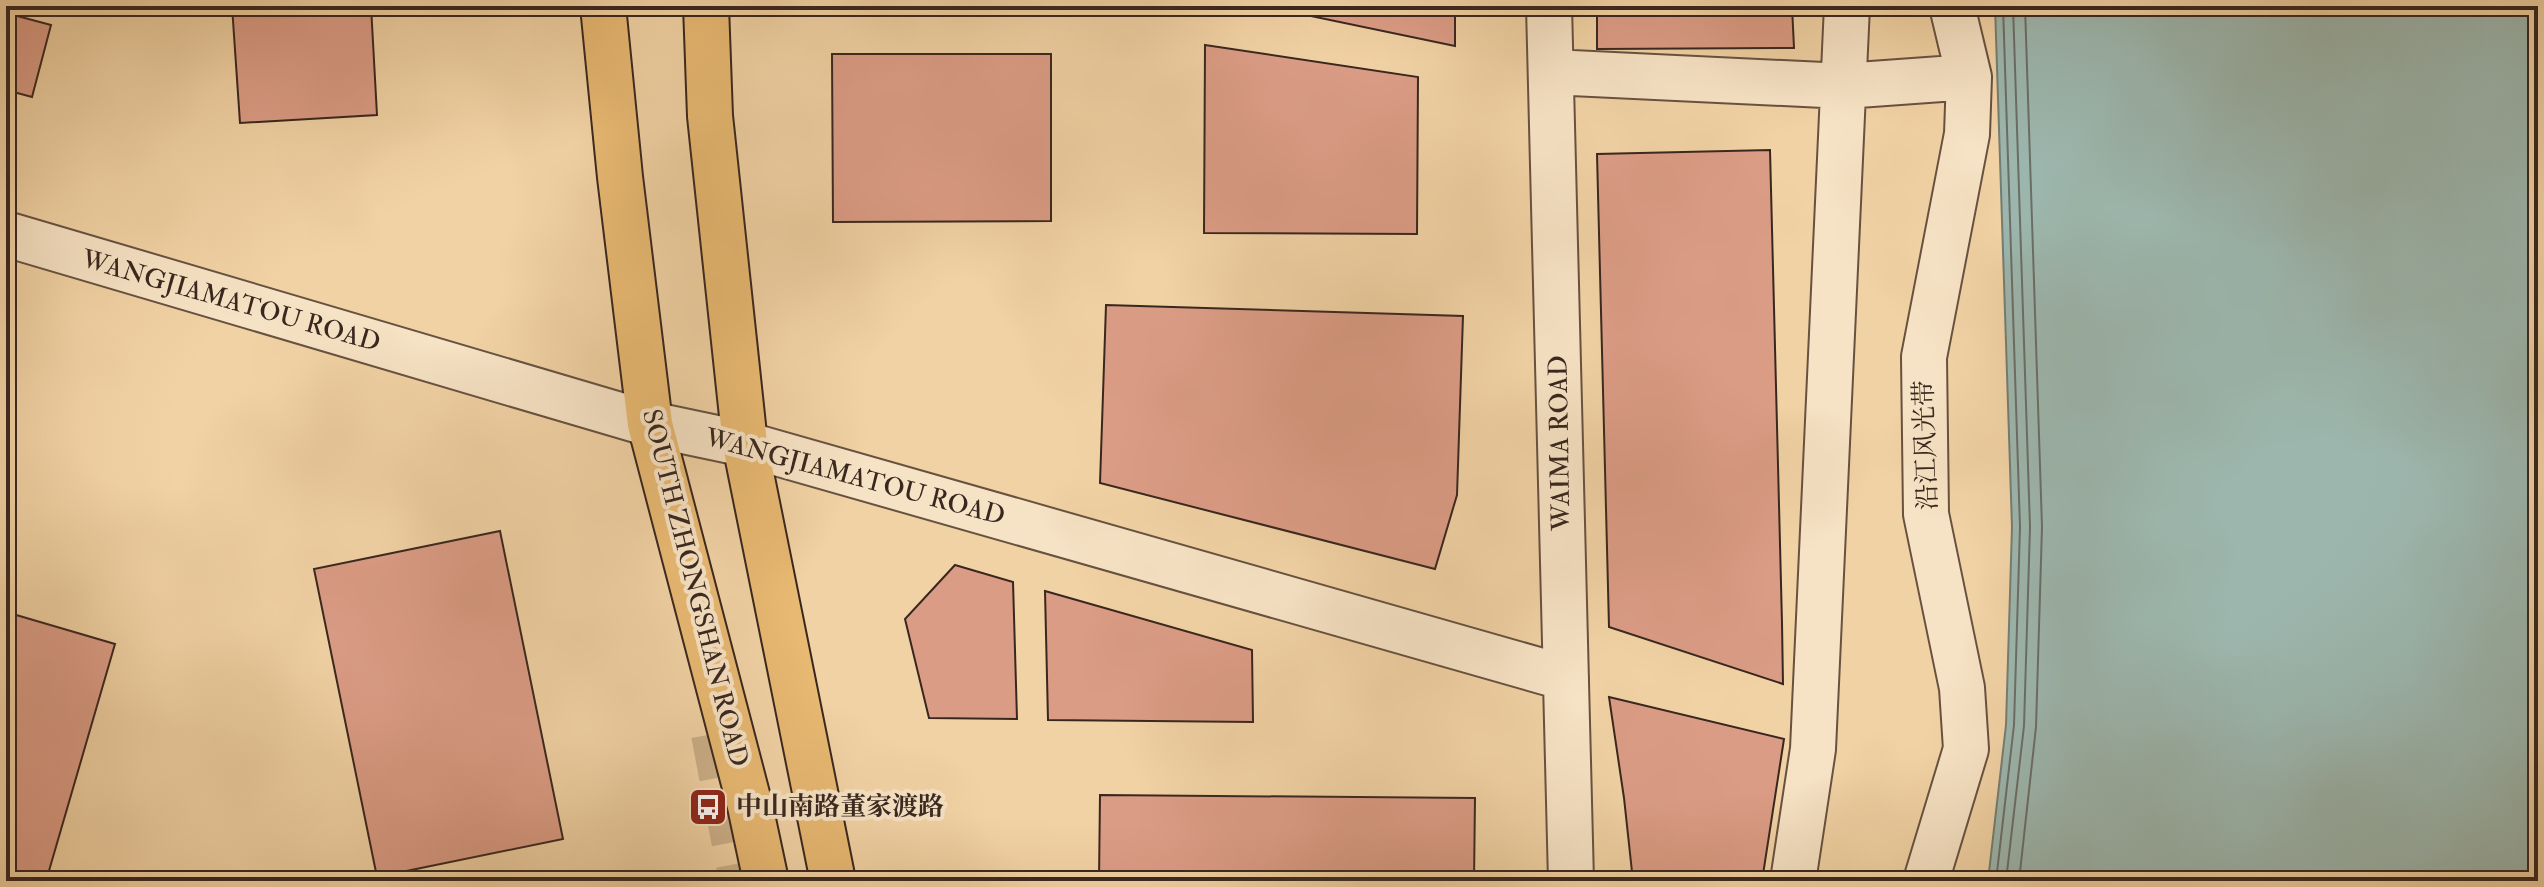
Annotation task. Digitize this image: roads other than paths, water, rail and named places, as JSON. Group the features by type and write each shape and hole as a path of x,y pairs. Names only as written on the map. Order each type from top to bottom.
{"main road":[{"name":"SOUTH ZHONGSHAN ROAD","path":"603,6 650,424 750,806 766,881"},
{"path":"706,6 710,116 745,444 833,881"}],"street":[{"name":"WAIMA ROAD","path":"1549,6 1571,881"},
{"path":"1793,881 1813,749 1847,6"},
{"name":"沿江风光带","path":"1926,881 1966,749 1962,688 1926,514 1924,357 1967,134 1969,77 1952,6"},
{"path":"1551,72 1844,86 1969,77"},
{"name":"WANGJIAMATOU ROAD","path":"6,234 650,424 745,444 1566,678"}],"water":[{"path":"1995,6 2538,6 2538,881 1988,881 2006,725 2012,527"}],"tunnel":[{"path":"713,734 741,881"}],"place":[{"name":"中山南路董家渡路","path":"708,807"}]}
